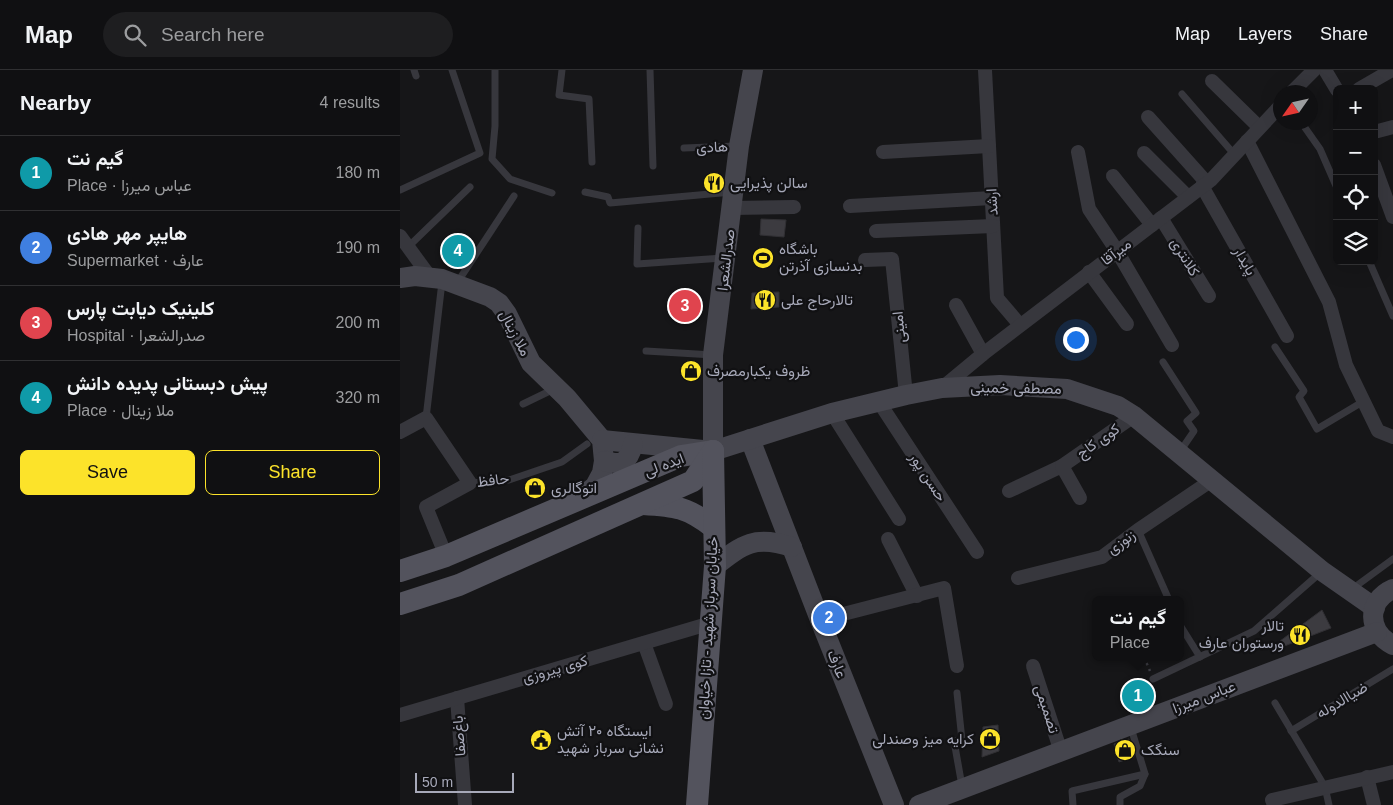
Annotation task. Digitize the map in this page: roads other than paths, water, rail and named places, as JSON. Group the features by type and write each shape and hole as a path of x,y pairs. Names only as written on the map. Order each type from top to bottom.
{"main road":[{"name":"صدرالشعرا","path":"713,451 713,355 734,200 739,146 752,70"},
{"name":"ملا زینال","path":"400,278 443,280 490,297 499,303 507,314 532,363 557,388 594,442"},
{"name":"مصطفی خمینی","path":"713,451 832,413 942,388 1000,385 1066,389 1118,406 1134,416 1322,571 1374,608"},
{"name":"عارف","path":"750,439 894,805"},
{"path":"594,442 713,451"},
{"path":"576,502 595,486 602,473 604,461 594,442"},
{"path":"604,461 618,464 624,461 631,455 634,444"},
{"name":"ایده لى","path":"400,570 446,556 682,456 713,451"},
{"name":"ایده لى","path":"400,604 459,585 692,481 713,451"},
{"name":"خیابان سرباز شهید - تازا خیاوان","path":"697,805 715,566 713,451"},
{"path":"642,504 671,505 683,508 696,514 713,527"},
{"path":"715,566 743,545 774,541 792,547"},
{"path":"1393,589 1386,592 1379,599 1374,608 1373,620 1377,632 1384,640 1393,645"},
{"name":"عباس میرزا","path":"919,805 1377,632"}],"street":[{"name":"ارشد","path":"985,70 996,298 1020,325"},
{"path":"1325,70 1334,85"},
{"path":"1366,85 1392,70"},
{"path":"1297,85 1306,73"},
{"path":"1212,81 1259,127"},
{"name":"میرآقا","path":"942,388 1020,325 1204,185 1273,112"},
{"name":"پایدار","path":"1148,117 1204,185 1287,336"},
{"path":"1378,131 1393,127"},
{"path":"1247,141 1330,302 1346,365 1378,431 1393,437"},
{"path":"883,152 989,146"},
{"path":"1078,152 1089,209 1117,251 1172,345"},
{"path":"1144,153 1188,197"},
{"path":"1378,175 1393,217"},
{"name":"کلانتری","path":"1113,176 1156,221 1209,296"},
{"path":"850,206 992,198"},
{"path":"734,200 794,207"},
{"path":"876,231 993,226"},
{"path":"404,241 443,280"},
{"name":"امینی","path":"865,260 892,259 906,395"},
{"path":"1089,272 1126,324"},
{"path":"956,305 983,354"},
{"name":"حسن پور","path":"879,402 977,552"},
{"path":"832,413 899,519"},
{"name":"کوی کاج","path":"1009,491 1062,466 1134,416"},
{"path":"400,432 426,418"},
{"name":"حافظ","path":"426,418 470,483"},
{"name":"کوی کاج","path":"1062,466 1080,498"},
{"name":"زنوزی","path":"1018,578 1102,557 1212,480"},
{"path":"446,556 426,507 470,483"},
{"path":"888,539 917,596"},
{"path":"820,620 944,588 958,666"},
{"name":"کوی پیروزی","path":"400,715 711,623"},
{"path":"644,643 666,704"},
{"name":"تصمیمی","path":"1033,666 1061,752"},
{"name":"باغ‌صفا","path":"457,698 465,805"},
{"path":"1274,805 1272,800 1393,772"},
{"path":"1367,777 1374,805"}],"lane":[{"path":"400,190 480,153 452,70"},
{"path":"495,70 495,126 492,159 510,179 552,193"},
{"path":"562,70 559,95 589,99 592,162"},
{"path":"650,70 653,166"},
{"path":"1182,94 1234,154"},
{"path":"1307,130 1320,149 1333,179"},
{"name":"هادی","path":"684,148 739,146"},
{"path":"404,241 470,187"},
{"path":"585,192 608,196 610,203 734,200"},
{"path":"426,418 443,280 514,196"},
{"path":"638,228 637,264 726,258"},
{"path":"1371,265 1393,316"},
{"path":"1275,347 1304,392 1299,397 1317,429 1364,401"},
{"path":"646,351 713,355"},
{"path":"1163,362 1196,413 1187,421 1194,431 1179,453"},
{"path":"523,404 557,388"},
{"name":"حافظ","path":"470,483 509,480 562,462 594,442"},
{"path":"1138,530 1167,596"},
{"path":"1349,591 1393,559"},
{"path":"1154,679 1254,632 1322,571"},
{"path":"1184,632 1200,658"},
{"name":"ضیاالدوله","path":"1291,731 1393,669"},
{"path":"957,693 962,740 954,741 962,789"},
{"path":"1275,703 1325,787 1329,805"},
{"path":"1120,805 1120,797 1140,786 1145,774 1130,725"},
{"path":"1073,805 1072,791 1145,774"}],"place":[{"name":"سالن پذیرایی","path":"714,183"},
{"name":"پیش دبستانی پدیده دانش","path":"458,251"},
{"name":"باشگاه بدنسازی آذرتن","path":"763,258"},
{"name":"تالارحاج علی","path":"765,300"},
{"name":"کلینیک دیابت پارس","path":"685,306"},
{"name":"ظروف یکبارمصرف","path":"691,371"},
{"name":"اتوگالری","path":"535,488"},
{"name":"هایپر مهر هادی","path":"829,618"},
{"name":"تالار ورستوران عارف","path":"1300,635"},
{"name":"گیم نت","path":"1138,696"},
{"name":"کرایه میز وصندلی","path":"990,739"},
{"name":"ایستگاه ۲۰ آتش نشانی سرباز شهید","path":"541,740"},
{"name":"سنگک","path":"1125,750"}]}
